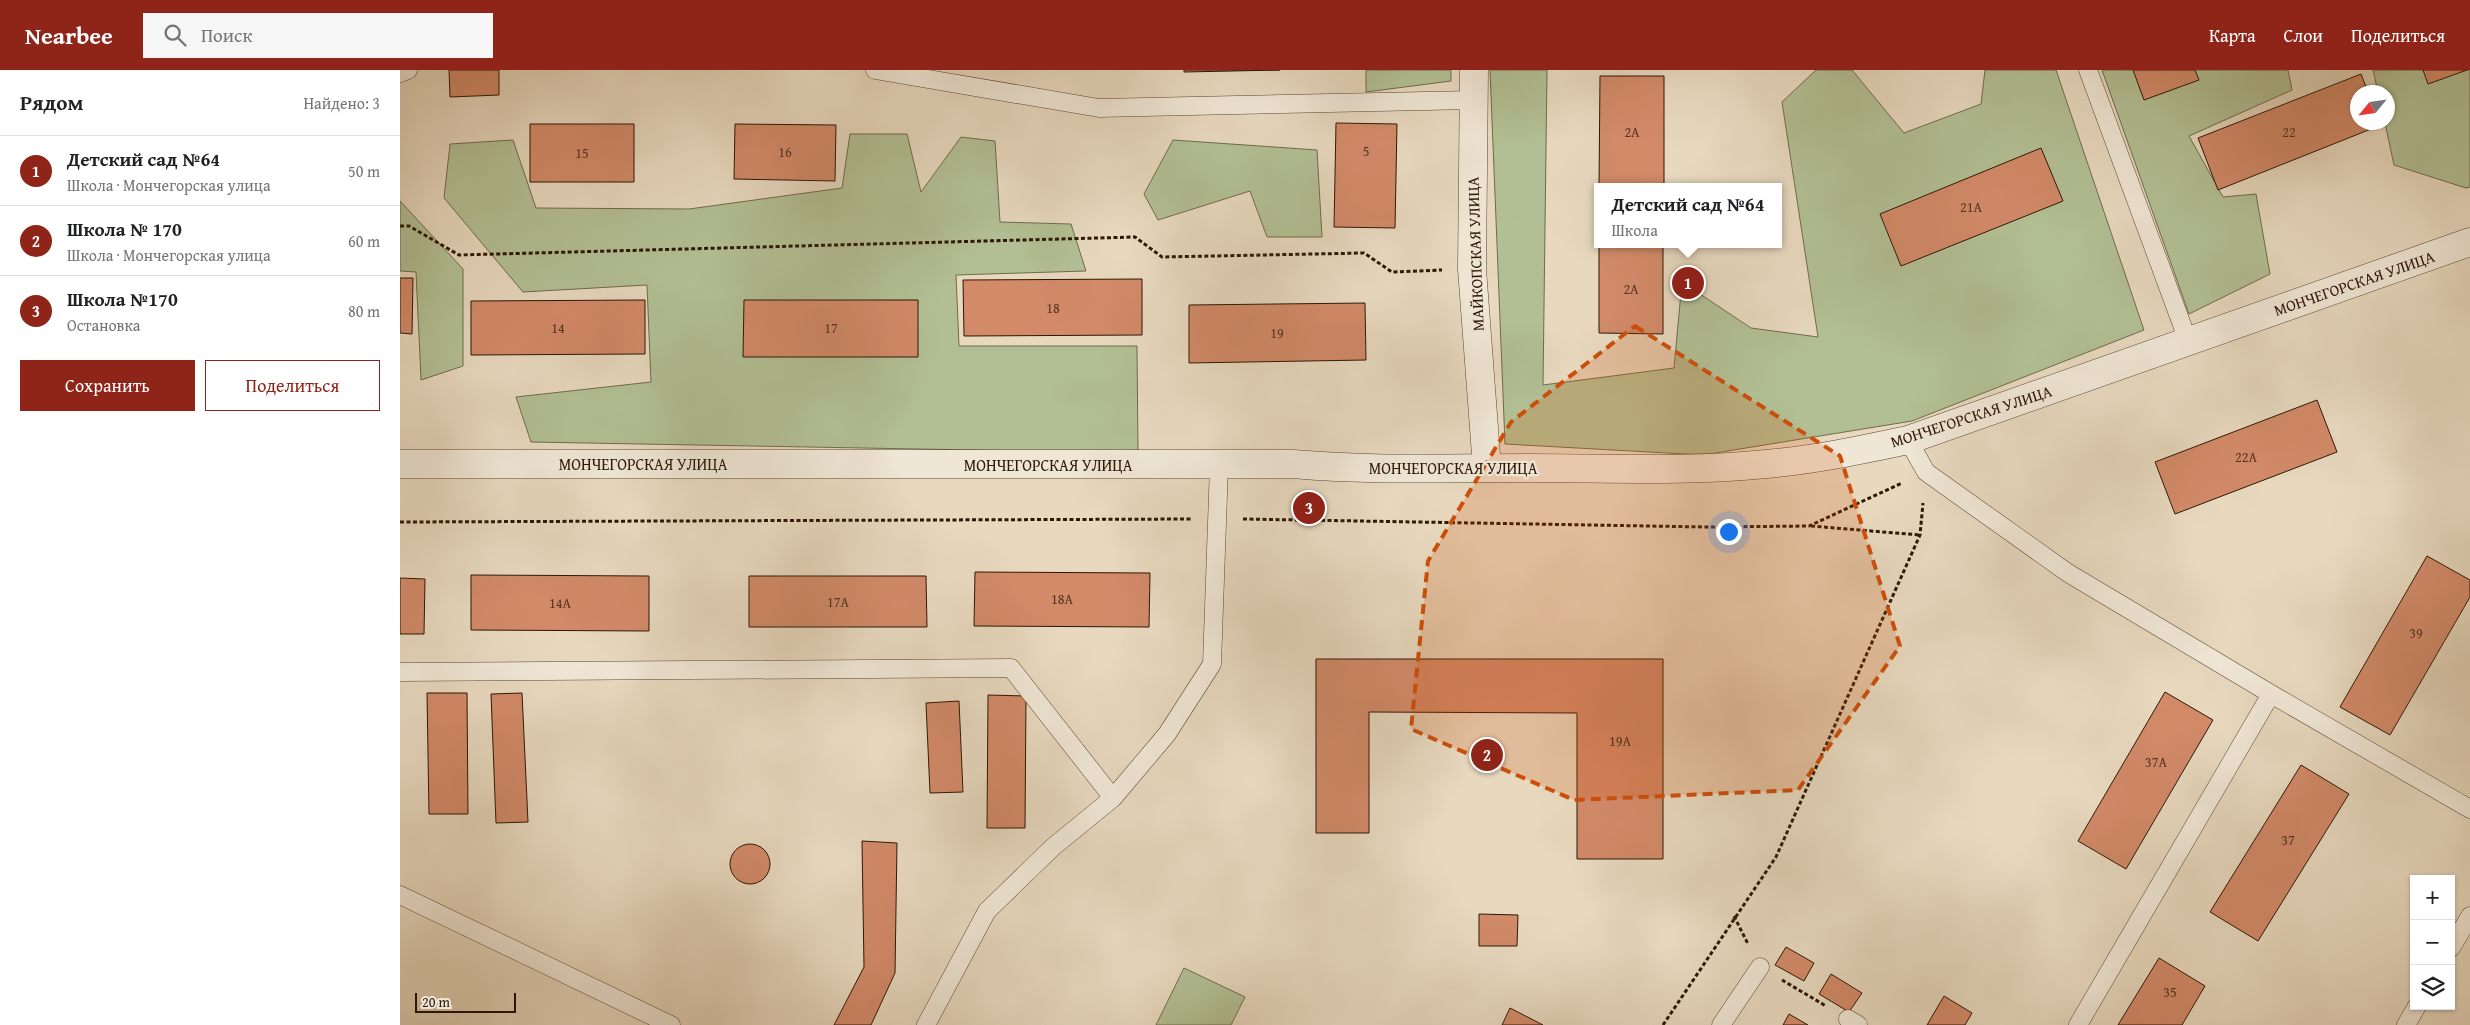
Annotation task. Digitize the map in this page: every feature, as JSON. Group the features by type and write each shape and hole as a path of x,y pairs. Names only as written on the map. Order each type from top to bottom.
{"street":[{"name":"МАЙКОПСКАЯ УЛИЦА","path":"1474,70 1472,269 1487,468"},
{"name":"МОНЧЕГОРСКАЯ УЛИЦА","path":"400,464 1219,466 1293,464 1332,468 1702,468 1766,464 1837,455 1908,440 2470,242"}],"lane":[{"path":"400,73 408,70"},
{"path":"875,70 1099,108 1473,100"},
{"path":"2088,70 2188,341"},
{"path":"1908,440 1926,472 2068,573 2271,694 2470,809"},
{"path":"926,1025 987,910 1053,847 1113,798 1167,734 1212,664 1219,466"},
{"path":"400,672 1011,668 1113,798"},
{"path":"2078,1025 2271,694"},
{"path":"400,895 671,1025"},
{"path":"2455,941 2470,916"},
{"path":"1721,1025 1760,967"},
{"path":"2406,1025 2415,1010"}],"path":[{"path":"400,226 409,226 459,255 1136,238 1162,256 1364,253 1392,272 1472,269"},
{"path":"1663,1025 1776,857 1920,535 1926,472"},
{"path":"1809,526 1920,535"}],"highlighted area":[{"path":"1635,326 1840,456 1900,646 1798,790 1574,800 1411,729 1428,561 1511,422"}],"green space":[{"path":"1366,70 1451,70 1451,81 1366,92"},
{"path":"1490,70 1547,70 1543,385 1674,368 1682,282 1751,328 1818,337 1782,102 1816,70 1852,70 1904,133 1981,104 1985,70 2056,70 2144,330 1912,421 1703,455 1505,444"},
{"path":"2102,70 2288,70 2292,90 2189,136 2223,197 2256,194 2270,274 2189,314"},
{"path":"2373,70 2470,70 2470,187 2466,188 2394,165 2386,130 2395,130 2395,85 2376,85"},
{"path":"850,134 907,134 921,192 961,137 995,141 1000,222 1071,224 1086,271 956,275 959,346 1137,346 1138,453 531,442 516,397 651,382 647,285 523,292 444,198 450,144 513,140 536,208 689,209 842,188"},
{"path":"1173,140 1317,150 1322,237 1267,237 1250,191 1158,220 1144,194"},
{"path":"400,201 463,269 463,366 421,380 416,272 400,271"},
{"path":"1184,968 1245,997 1231,1025 1156,1025"}],"building":[{"path":"449,70 499,70 499,95 450,97"},
{"path":"1184,70 1280,70 1184,72"},
{"path":"2133,70 2195,70 2199,80 2144,100"},
{"path":"2423,70 2467,70 2428,84"},
{"path":"2361,74 2365,85 2350,85 2350,130 2368,130 2218,190 2198,138"},
{"path":"1600,76 1664,76 1664,183 1599,183"},
{"path":"1336,123 1397,124 1395,228 1334,227"},
{"path":"530,124 634,124 634,182 530,182"},
{"path":"735,124 836,125 835,181 734,179"},
{"path":"2041,148 2063,201 1901,266 1880,214"},
{"path":"1599,248 1663,248 1663,334 1599,333"},
{"path":"400,278 413,278 412,334 400,333"},
{"path":"1142,279 1142,335 964,336 963,280"},
{"path":"645,300 645,354 471,355 471,301"},
{"path":"744,300 918,300 918,357 743,357"},
{"path":"1365,303 1366,360 1189,363 1189,305"},
{"path":"2317,400 2337,452 2175,514 2155,462"},
{"path":"2427,556 2470,580 2470,597 2390,735 2340,707"},
{"path":"975,572 1150,573 1149,627 974,626"},
{"path":"471,575 649,576 649,631 471,630"},
{"path":"749,576 926,576 927,627 749,627"},
{"path":"400,578 425,579 424,634 400,634"},
{"path":"1316,659 1663,659 1663,859 1577,859 1577,713 1369,712 1369,833 1316,833"},
{"path":"2165,692 2213,720 2126,869 2078,841"},
{"path":"427,693 467,693 468,814 429,814"},
{"path":"522,693 528,822 496,823 491,694"},
{"path":"988,695 1026,696 1025,828 987,828"},
{"path":"959,701 963,792 930,793 926,703"},
{"path":"2301,765 2349,794 2258,941 2210,912"},
{"path":"862,841 897,843 895,973 871,1025 834,1025 864,967"},
{"path":"750,844 764,850 770,864 764,878 750,884 736,878 730,864 736,850"},
{"path":"1479,914 1518,915 1517,946 1479,946"},
{"path":"1786,947 1814,963 1804,981 1775,965"},
{"path":"2159,958 2205,986 2182,1025 2118,1025"},
{"path":"1831,974 1862,993 1849,1012 1819,994"},
{"path":"1944,996 1972,1013 1965,1025 1927,1025"},
{"path":"1510,1008 1543,1025 1502,1025"},
{"path":"1789,1014 1808,1025 1783,1025"}],"place":[{"name":"Детский сад №64","path":"1688,283"},
{"name":"Школа №170","path":"1309,508"},
{"name":"Школа № 170","path":"1487,755"}]}
